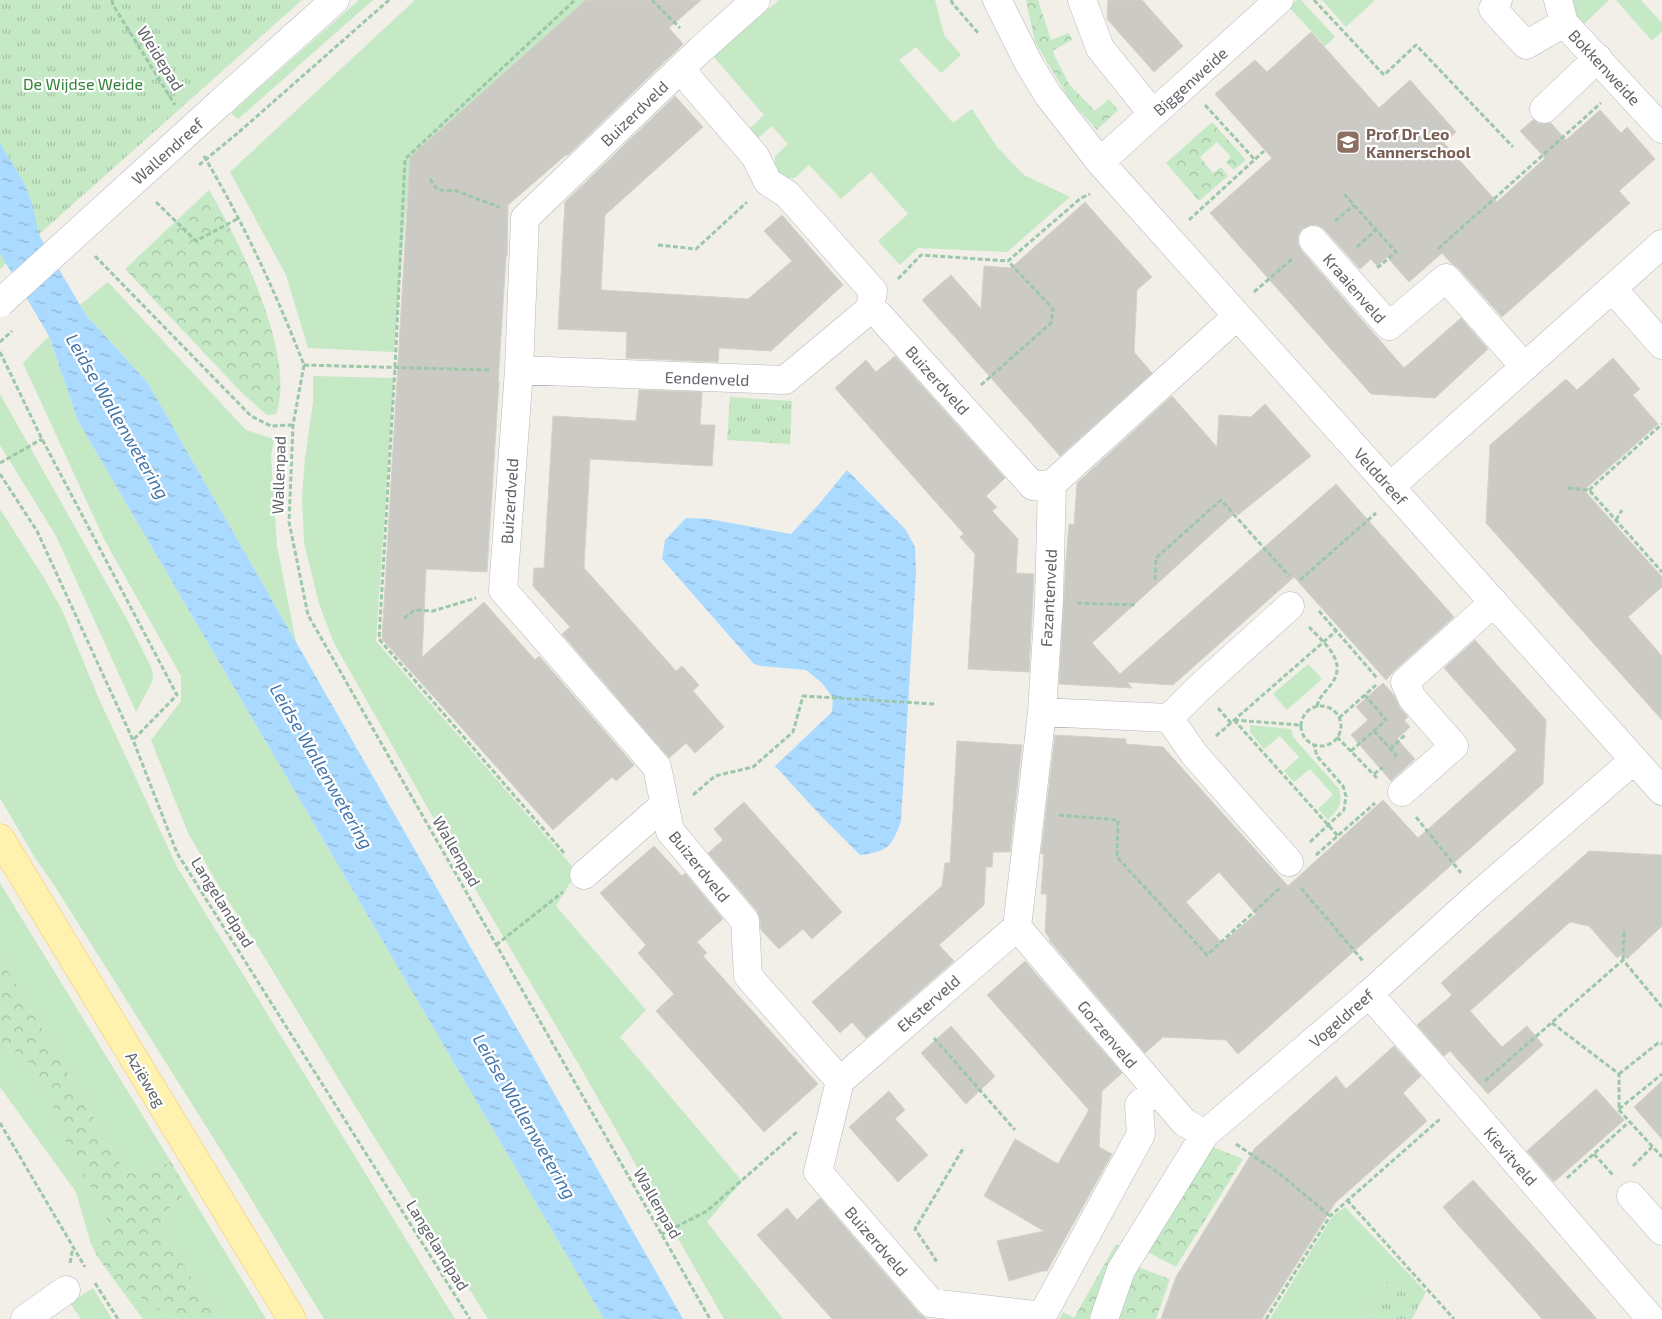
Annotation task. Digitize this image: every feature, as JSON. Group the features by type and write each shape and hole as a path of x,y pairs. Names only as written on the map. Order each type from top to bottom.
{"main road":[{"name":"Aziëweg","path":"0,838 292,1319"}],"street":[{"name":"Wallendreef","path":"0,303 335,0"},
{"name":"Buizerdveld","path":"756,0 700,50 525,218 519,370 503,590 657,767 670,831 745,921 748,976 840,1081 818,1172 931,1303 1042,1316 1141,1134 1139,1105 1156,1090"},
{"path":"998,0 1029,64"},
{"path":"1016,0 1029,64"},
{"path":"1082,0 1100,48 1153,114"},
{"path":"1498,0 1493,9 1526,45 1561,12"},
{"name":"Biggenweide","path":"1100,162 1186,84 1269,3"},
{"name":"Bokkenweide","path":"1561,12 1598,58 1662,129"},
{"path":"1544,109 1598,58"},
{"name":"Velddreef","path":"1029,64 1048,95 1118,183 1662,791"},
{"name":"Buizerdveld","path":"680,70 755,156 768,182 787,194 873,291 870,309 879,315 1033,486 1052,484"},
{"name":"Kraaienveld","path":"1313,240 1389,326 1446,278"},
{"path":"1394,491 1524,366 1662,244"},
{"path":"1446,278 1524,366"},
{"path":"1613,289 1662,345"},
{"name":"Eendenveld","path":"519,370 785,380 870,309"},
{"path":"1052,484 1237,316"},
{"name":"Fazantenveld","path":"1017,926 1042,712 1049,601 1052,484"},
{"path":"1392,794 1454,746 1412,698 1404,682 1494,602"},
{"path":"1042,712 1169,718 1199,688 1290,606"},
{"path":"1169,718 1194,754 1296,873"},
{"name":"Vogeldreef","path":"1104,1319 1121,1270 1209,1131 1634,760"},
{"path":"584,875 665,811"},
{"name":"Eksterveld","path":"840,1081 1017,926"},
{"name":"Gorzenveld","path":"1017,926 1184,1122 1209,1131"},
{"name":"Kievitveld","path":"1375,988 1546,1196 1652,1319"},
{"path":"1631,1196 1662,1231"},
{"path":"25,1319 66,1290"}],"path":[{"name":"Weidepad","path":"112,0 179,112"},
{"path":"239,132 389,0"},
{"path":"575,0 405,159 396,367 379,639 584,875"},
{"path":"652,0 700,50"},
{"path":"1314,0 1384,75 1416,44 1513,147"},
{"path":"1186,84 1255,160"},
{"path":"1446,278 1428,258 1622,84"},
{"path":"1169,240 1264,151"},
{"path":"204,155 239,218 281,306 304,365 519,370"},
{"path":"430,179 438,190 457,191 525,218"},
{"path":"658,245 696,249 768,182"},
{"path":"1008,261 1082,198 1118,183"},
{"path":"1344,194 1396,252 1355,288"},
{"path":"155,201 196,240 239,218"},
{"path":"870,309 921,255 1008,261 1053,309 1051,323 960,404"},
{"path":"95,256 251,416 271,426 293,424"},
{"path":"0,352 42,439 177,695 133,740"},
{"name":"Wallenpad","path":"304,365 293,424 289,522 308,616 710,1319"},
{"path":"1589,490 1662,424"},
{"path":"0,464 42,439"},
{"name":"Langelandpad","path":"1,477 37,531 133,740 177,852 470,1319"},
{"path":"1568,488 1589,490 1662,572"},
{"path":"1290,606 1296,584 1394,491"},
{"path":"1616,520 1622,510"},
{"path":"1658,567 1662,564"},
{"path":"404,618 415,610 433,612 503,590"},
{"path":"1049,601 1135,605"},
{"path":"1194,754 1336,631"},
{"path":"1317,706 1319,697 1332,683 1337,673 1337,658 1322,642"},
{"path":"1339,718 1380,681"},
{"path":"1351,751 1386,720 1365,695"},
{"path":"665,811 715,776 753,766 793,732 803,696 936,704"},
{"path":"1317,706 1330,708 1339,718 1341,724 1340,731 1333,742 1321,746 1314,745 1304,737 1300,724 1305,713 1317,706"},
{"path":"1234,720 1338,836"},
{"path":"1234,720 1300,724"},
{"path":"1374,731 1396,755 1374,774"},
{"path":"1296,873 1328,826 1344,810 1346,796 1343,786 1317,756 1314,745"},
{"path":"1031,813 1118,820 1117,857 1207,955 1338,836 1392,794"},
{"path":"1296,873 1375,988"},
{"path":"496,945 544,909"},
{"path":"1623,960 1624,929"},
{"path":"914,1016 1016,1130"},
{"path":"1552,1023 1619,1074"},
{"path":"1619,1074 1658,1043 1662,1044"},
{"path":"1619,1074 1619,1110 1662,1157"},
{"path":"1619,1110 1662,1074"},
{"path":"1546,1196 1630,1122"},
{"path":"0,1123 86,1268"},
{"path":"662,1234 707,1211 800,1129"},
{"path":"1209,1131 1280,1174 1330,1216"},
{"path":"910,1280 936,1260 915,1229 964,1147"},
{"path":"1632,1167 1652,1147"},
{"path":"1347,1200 1454,1319"},
{"path":"95,1282 118,1319"}],"green space":[{"name":"De Wijdse Weide","path":"0,0 302,0 0,269"},
{"path":"359,0 373,0 238,119 231,113"},
{"path":"415,0 587,0 410,160 394,352 308,348 286,275 230,172"},
{"path":"779,0 935,0 944,35 961,55 941,73 916,47 899,60 953,123 972,109 997,147 1024,175 1070,197 1007,252 918,248 900,265 878,241 908,214 871,172 841,199 809,165 795,178 782,178 775,169 775,156 788,144 772,126 758,138 750,128 764,115 713,56"},
{"path":"1026,0 1038,0 1051,40 1069,33 1072,40 1052,51 1069,84 1095,111 1109,99 1118,110 1097,130 1070,100 1035,42"},
{"path":"1297,0 1301,0 1335,37 1325,46 1289,7"},
{"path":"1322,0 1375,0 1346,27"},
{"path":"1570,0 1609,0 1583,25 1574,24"},
{"path":"1616,0 1641,0 1662,23 1662,31 1652,41"},
{"path":"1212,122 1246,160 1234,170 1226,162 1231,157 1217,142 1200,157 1213,173 1221,167 1228,176 1199,201 1166,163"},
{"path":"209,190 249,268 262,299 272,331 279,362 280,390 276,414 267,415 242,393 125,269"},
{"path":"108,282 246,430 274,439 271,456 277,546 296,642 148,383 86,315 80,305"},
{"path":"49,336 78,421 604,1319 488,1319 220,888 188,833 151,740 181,701 181,676 104,539 23,363"},
{"path":"313,376 394,378 376,641 577,872 556,906 646,1010 620,1037 742,1181 707,1222 783,1319 724,1319 334,643 319,604 304,543 302,497 305,458 313,403"},
{"path":"0,394 129,623 152,669 153,680 136,712 56,536 0,445"},
{"path":"730,397 792,401 790,444 727,440"},
{"path":"0,509 62,610 99,699 177,867 455,1319 324,1319 236,1174 34,856 0,798"},
{"path":"1308,664 1322,679 1287,710 1273,694"},
{"path":"1250,725 1291,729 1293,737 1339,789 1341,799 1339,806 1328,820 1318,809 1333,795 1310,769 1294,782 1284,771 1299,757 1280,736 1264,749 1250,732"},
{"path":"0,883 171,1162 142,1174 126,1173 0,957"},
{"path":"0,957 126,1173 142,1174 171,1162 188,1191 165,1212 161,1229 218,1319 172,1319 131,1291 120,1288 99,1259 91,1244 98,1240 108,1228 105,1212 69,1151 52,1105 32,1065 0,1040"},
{"path":"0,1040 32,1065 52,1105 69,1151 105,1212 108,1228 98,1240 91,1244 76,1192 0,1087"},
{"path":"1208,1145 1243,1159 1176,1267 1142,1249"},
{"path":"188,1191 266,1319 218,1319 161,1229 165,1212"},
{"path":"1345,1207 1426,1292 1421,1302 1386,1282 1368,1314 1377,1319 1270,1319 1332,1217"},
{"path":"1116,1244 1123,1248 1091,1319 1059,1319 1063,1312 1074,1318"},
{"path":"1135,1266 1170,1279 1156,1319 1117,1319"},
{"path":"1386,1282 1421,1302 1412,1319 1377,1319 1368,1314"},
{"path":"93,1288 112,1319 81,1319 70,1303"},
{"path":"120,1288 131,1290 172,1319 143,1319"}],"water":[{"name":"Leidse Wallenwetering","path":"0,143 24,183 32,203 39,235 86,315 148,383 683,1319 604,1319 78,421 49,336 0,253"},
{"path":"847,470 906,530 915,547 916,572 901,821 895,837 887,847 877,852 860,855 775,766 832,712 833,698 822,683 806,670 754,664 662,559 665,540 686,518 709,519 791,534"}],"building":[{"path":"586,0 701,0 669,28 683,44 567,156 567,154 508,205 507,256 487,572 426,569 422,657 484,602 535,660 539,656 634,765 616,781 612,777 553,830 382,639 410,157"},
{"path":"1108,0 1142,0 1183,46 1154,72 1107,19"},
{"path":"1311,32 1379,108 1410,80 1456,132 1444,143 1497,202 1545,158 1520,131 1533,120 1540,124 1551,123 1566,140 1600,110 1621,133 1627,127 1655,159 1619,191 1630,203 1502,317 1442,253 1409,282 1387,257 1377,266 1371,259 1360,269 1324,229 1317,225 1310,225 1302,229 1298,236 1301,250 1404,368 1461,318 1488,349 1435,398 1371,394 1210,213 1272,158 1215,94 1255,60 1267,72"},
{"path":"675,96 703,127 605,215 601,290 748,299 792,261 764,231 782,215 843,285 771,351 719,348 718,362 626,358 627,332 558,329 565,202"},
{"path":"1085,202 1152,277 1137,290 1134,352 1152,373 1060,456 922,300 951,275 981,309 984,266 1011,268"},
{"path":"895,356 1005,478 986,496 997,507 992,511 1018,539 1016,573 1034,574 1029,672 968,669 975,554 960,537 964,534 835,388 866,360 876,372"},
{"path":"1613,358 1640,389 1633,395 1658,424 1584,490 1662,577 1662,587 1628,617 1662,656 1662,720 1486,523 1490,445 1566,379 1577,390"},
{"path":"639,390 702,392 700,425 715,425 712,466 590,459 584,568 676,671 682,666 699,685 693,691 724,727 695,753 686,743 669,758 562,634 570,627 533,586 534,568 544,568 553,416 636,421"},
{"path":"1172,396 1217,447 1219,415 1251,417 1265,404 1311,456 1238,515 1236,512 1092,643 1120,674 1336,484 1454,617 1386,680 1294,577 1173,685 1127,682 1132,688 1059,684 1069,524 1074,525 1077,483"},
{"path":"1475,640 1546,720 1543,784 1238,1054 1226,1040 1163,1037 1145,1053 1049,940 1045,932 1047,894 1041,894 1044,854 1041,854 1055,735 1126,739 1126,744 1163,747 1288,886 1383,800 1418,838 1517,750 1444,668","holes":["1219,872 1256,914 1222,943 1186,902"]},
{"path":"1383,683 1394,695 1400,708 1408,717 1404,720 1410,727 1397,739 1415,759 1391,781 1351,735 1368,720 1356,707"},
{"path":"957,741 1022,745 1010,852 993,852 992,867 986,867 984,905 939,945 954,961 866,1038 852,1022 840,1033 812,1002 942,886 945,863 950,863"},
{"path":"744,802 842,912 812,939 803,929 779,949 761,930 757,911 708,853 723,840 714,829"},
{"path":"654,846 682,876 685,873 723,919 697,942 707,953 703,956 818,1084 764,1132 656,1011 674,994 638,953 646,945 600,893"},
{"path":"1589,851 1662,855 1662,926 1627,959 1622,954 1617,958 1589,926 1570,922 1470,1011 1502,1047 1527,1026 1543,1045 1488,1094 1450,1051 1444,1056 1417,1025 1452,995 1441,983"},
{"path":"1025,961 1122,1073 1102,1091 1099,1147 1112,1154 1047,1271 1009,1281 997,1241 1044,1231 984,1196 1015,1139 1058,1164 1089,1110 987,995"},
{"path":"951,1026 995,1076 966,1104 921,1053"},
{"path":"1394,1046 1421,1076 1403,1093 1427,1121 1335,1203 1262,1319 1161,1319 1176,1277 1255,1148 1336,1076 1346,1089"},
{"path":"1662,1081 1662,1139 1634,1107"},
{"path":"1596,1089 1624,1120 1554,1182 1527,1151"},
{"path":"889,1091 905,1110 895,1119 928,1155 898,1182 849,1127"},
{"path":"1473,1180 1597,1319 1542,1319 1459,1226 1443,1207"},
{"path":"820,1198 919,1313 927,1319 832,1319 757,1235 787,1208 797,1220"}],"place":[{"name":"Prof Dr Leo Kannerschool","path":"1348,142"}]}
